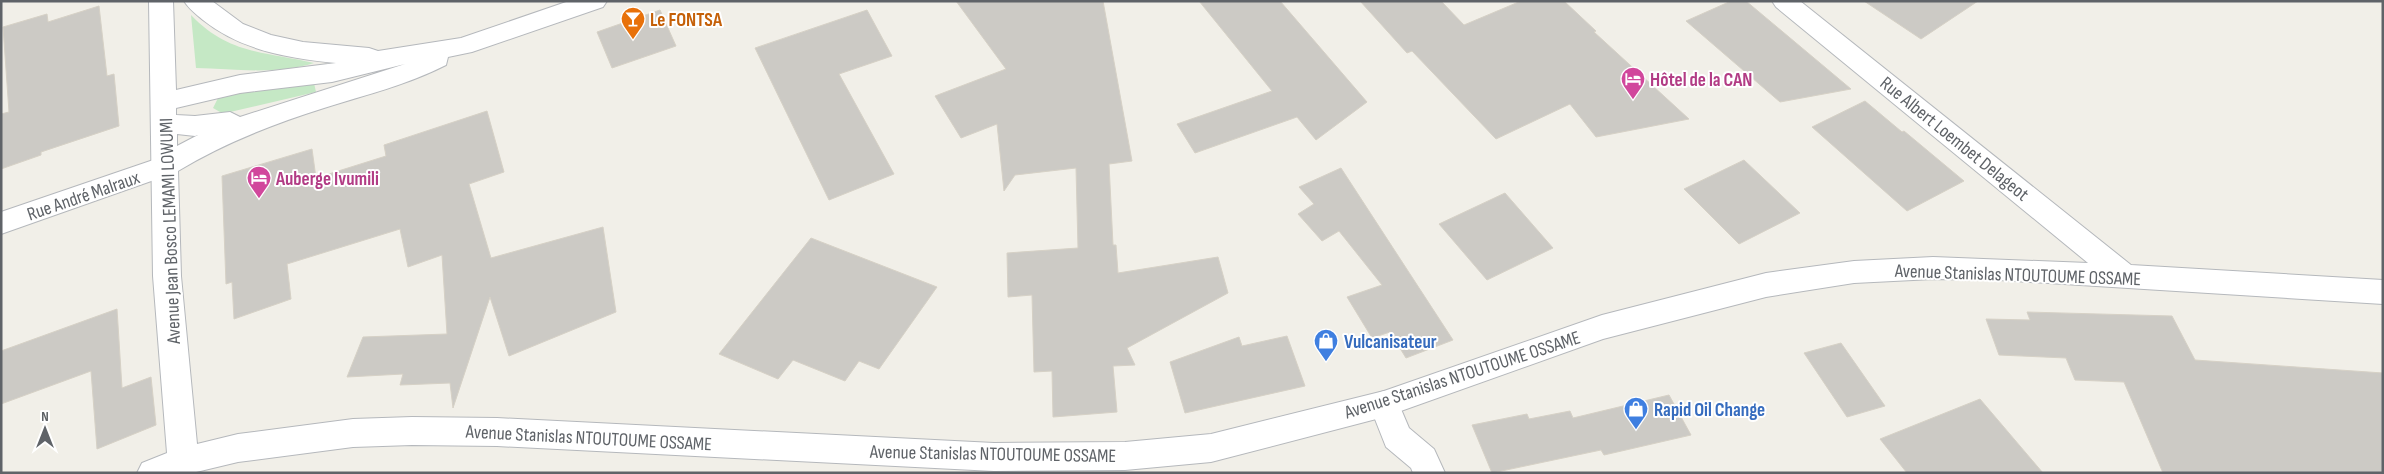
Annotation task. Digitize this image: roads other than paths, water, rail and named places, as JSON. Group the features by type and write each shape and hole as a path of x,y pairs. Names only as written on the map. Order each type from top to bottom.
{"street":[{"name":"Avenue Jean Bosco LEMAMI LOWUMI","path":"161,1 167,276 183,461"},
{"path":"196,1 240,33 264,41 304,50 383,59"},
{"path":"164,112 195,126 278,115 409,73 462,46 596,1"},
{"name":"Rue Albert Loembet Delageot","path":"1784,1 2124,276"},
{"path":"164,112 240,84 332,73 383,59 462,46"},
{"name":"Rue André Malraux","path":"1,223 164,166 195,146 278,115"},
{"name":"Avenue Stanislas NTOUTOUME OSSAME","path":"153,473 183,461 238,448 353,433 412,431 497,432 994,457 1125,456 1211,448 1384,404 1602,328 1766,286 1854,272 1932,268 2124,276 2383,292"},
{"path":"1384,404 1397,437 1423,459 1429,473"}],"place":[{"name":"Le FONTSA","path":"633,40"},
{"name":"Hôtel de la CAN","path":"1633,100"},
{"name":"Auberge Ivumili","path":"259,199"},
{"name":"Vulcanisateur","path":"1326,362"},
{"name":"Rapid Oil Change","path":"1636,430"}]}
